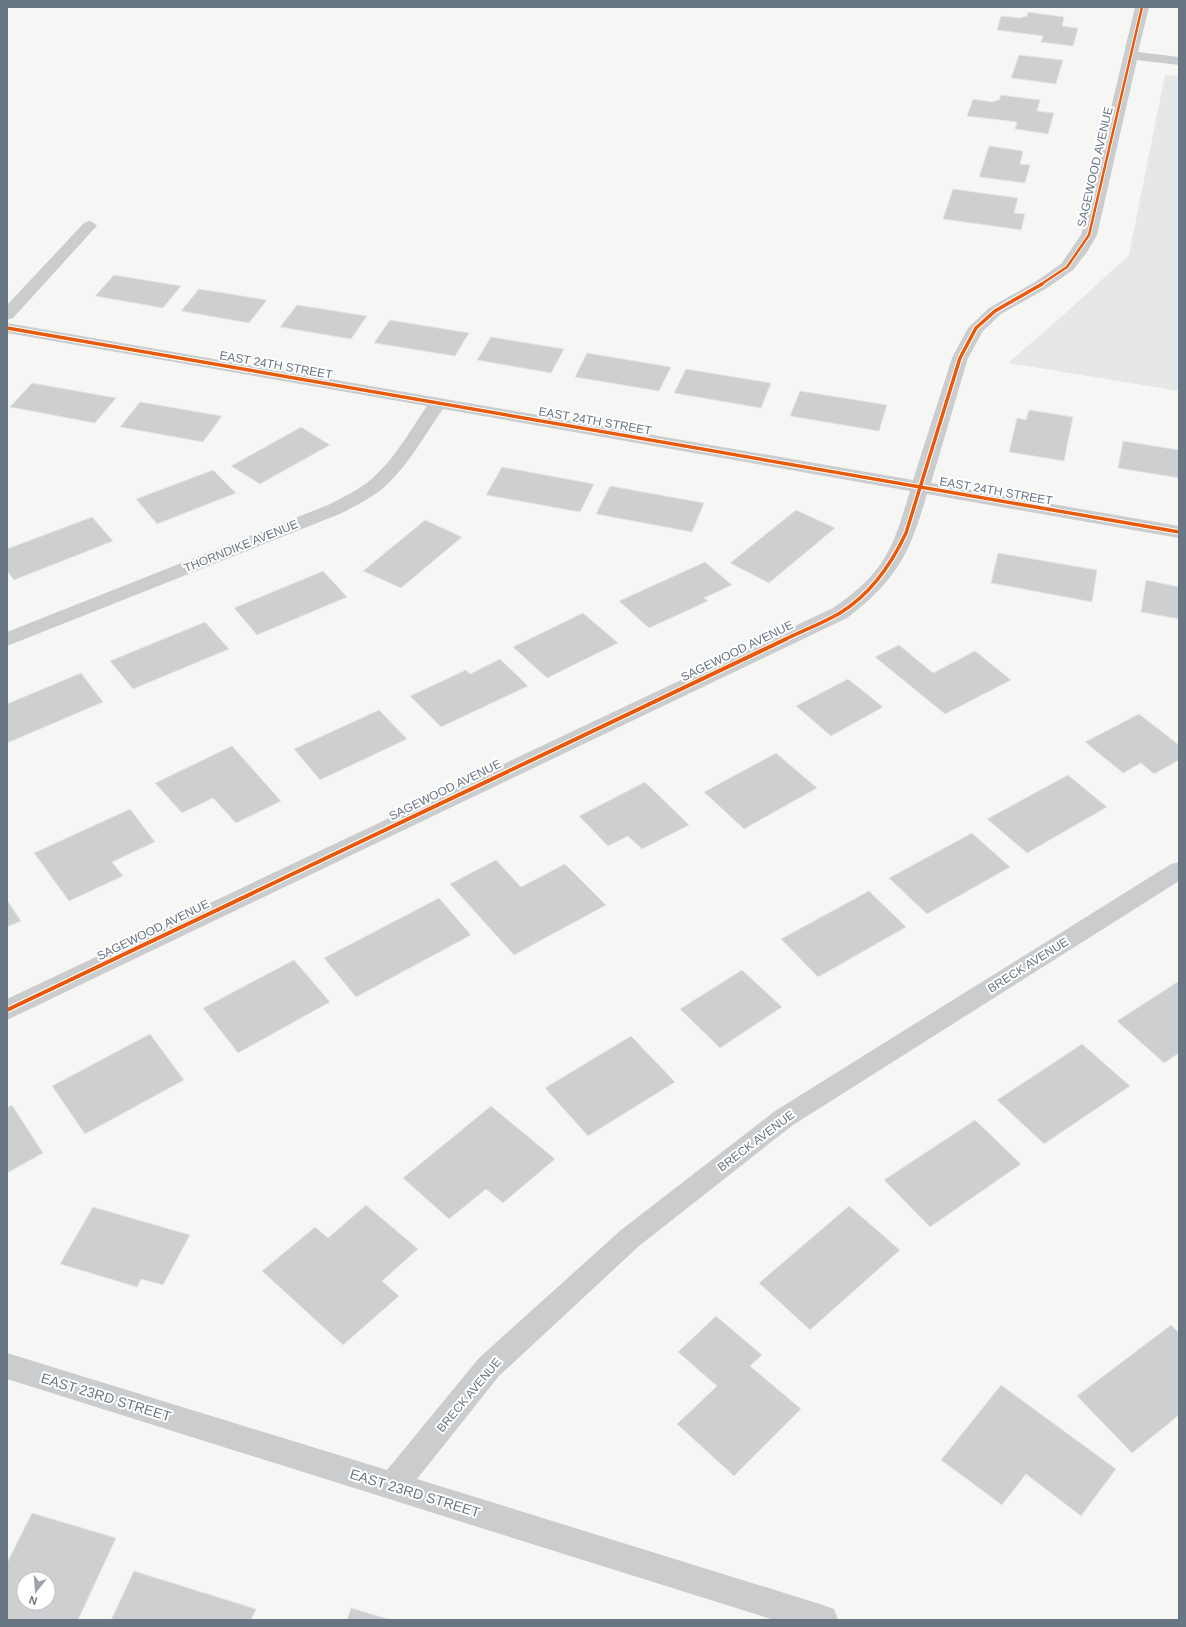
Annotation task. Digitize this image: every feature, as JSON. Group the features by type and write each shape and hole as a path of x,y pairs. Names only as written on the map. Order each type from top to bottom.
{"street":[{"name":"SAGEWOOD AVENUE","path":"7,1010 840,613 863,596 894,559 906,533 960,358 976,328 995,311 1041,285 1067,267 1079,252 1089,235 1142,7"},
{"path":"1131,54 1179,61"},
{"path":"7,315 90,226"},
{"name":"EAST 24TH STREET","path":"7,328 919,488 1179,532"},
{"name":"THORNDIKE AVENUE","path":"7,639 335,509 362,495 381,480 438,404"},
{"name":"BRECK AVENUE","path":"393,1486 489,1367 630,1238 784,1118 1179,870"},
{"name":"EAST 23RD STREET","path":"7,1366 823,1620"}],"shaded area":[{"path":"1165,75 1179,76 1179,391 1008,363 1129,255"}],"building":[{"path":"1028,12 1064,17 1062,26 1078,28 1073,46 1041,42 1043,36 997,30 1001,16 1020,18 1027,16"},
{"path":"1019,55 1063,60 1056,84 1011,78"},
{"path":"1001,95 1040,100 1037,111 1054,113 1048,134 1015,129 1017,122 967,116 973,99 992,102 999,100"},
{"path":"989,146 1023,151 1020,164 1030,165 1025,183 979,177"},
{"path":"953,189 1018,198 1014,213 1025,214 1021,230 943,219"},
{"path":"114,275 181,286 163,308 95,296"},
{"path":"199,289 267,300 249,323 181,311"},
{"path":"297,305 367,316 351,339 280,327"},
{"path":"390,320 469,333 455,356 374,343"},
{"path":"491,337 564,349 551,373 477,360"},
{"path":"587,353 671,367 659,391 575,377"},
{"path":"686,369 771,383 761,408 674,393"},
{"path":"32,383 116,398 95,423 10,407"},
{"path":"800,391 887,405 879,431 790,416"},
{"path":"140,402 222,416 203,442 120,427"},
{"path":"1029,410 1073,417 1064,461 1009,452 1017,418 1026,420"},
{"path":"301,427 330,445 260,484 231,466"},
{"path":"1123,441 1179,450 1179,478 1118,468"},
{"path":"502,467 594,484 580,512 486,495"},
{"path":"213,470 236,493 157,524 136,499"},
{"path":"610,486 704,503 692,532 596,514"},
{"path":"796,510 835,528 769,583 730,563"},
{"path":"92,517 113,541 14,580 7,571 7,549"},
{"path":"425,520 462,537 401,588 363,571"},
{"path":"998,553 1097,570 1092,602 991,583"},
{"path":"705,562 732,585 704,598 708,601 649,628 619,601"},
{"path":"323,571 347,597 257,635 234,608"},
{"path":"1146,580 1179,587 1179,619 1141,612"},
{"path":"583,613 618,643 547,678 513,647"},
{"path":"205,622 229,649 133,689 110,661"},
{"path":"899,645 933,673 975,651 1011,680 945,714 875,657"},
{"path":"500,659 528,686 441,727 410,696 466,670 470,674"},
{"path":"81,673 103,702 7,743 7,704"},
{"path":"848,679 883,707 831,736 796,706"},
{"path":"379,710 407,739 320,780 294,749"},
{"path":"1139,714 1179,745 1179,760 1154,774 1141,763 1123,773 1085,742"},
{"path":"232,746 281,801 236,823 213,798 182,813 155,783"},
{"path":"776,753 817,788 744,829 704,792"},
{"path":"1068,775 1107,807 1027,853 987,819"},
{"path":"645,782 689,825 642,849 628,836 608,846 579,816"},
{"path":"130,809 155,842 112,862 123,876 69,901 34,853"},
{"path":"972,833 1010,867 927,914 889,878"},
{"path":"496,860 521,887 565,864 606,905 514,955 450,884"},
{"path":"869,891 906,927 818,977 781,939"},
{"path":"439,898 471,935 356,997 324,958"},
{"path":"7,900 21,921 7,927"},
{"path":"294,960 330,1002 238,1053 203,1008"},
{"path":"742,970 782,1007 720,1048 680,1009"},
{"path":"1179,981 1179,1053 1164,1063 1117,1021"},
{"path":"150,1034 184,1080 85,1134 52,1086"},
{"path":"631,1036 675,1082 588,1136 545,1088"},
{"path":"1082,1044 1130,1086 1044,1144 997,1100"},
{"path":"12,1105 43,1153 7,1173 7,1108"},
{"path":"491,1106 555,1159 503,1203 486,1189 449,1219 403,1178"},
{"path":"975,1120 1021,1164 930,1227 884,1180"},
{"path":"366,1205 418,1249 382,1281 399,1296 343,1345 262,1271 315,1227 328,1238"},
{"path":"849,1206 900,1250 810,1330 759,1283"},
{"path":"93,1207 190,1235 163,1285 141,1279 137,1287 60,1264"},
{"path":"716,1316 762,1355 750,1366 801,1409 734,1476 677,1424 717,1386 678,1352"},
{"path":"1171,1325 1179,1333 1179,1415 1132,1453 1077,1396"},
{"path":"1001,1385 1116,1469 1081,1516 1026,1474 1002,1505 941,1460"},
{"path":"32,1513 116,1538 78,1620 7,1620 7,1563"},
{"path":"134,1571 256,1609 251,1620 111,1620"},
{"path":"351,1608 391,1620 347,1620"}],"cycle path":[{"path":"7,1010 840,613 863,596 894,559 906,533 960,358 976,328 995,311 1041,285 1067,267 1079,252 1089,235 1142,7"},
{"path":"7,328 1179,532"}]}
